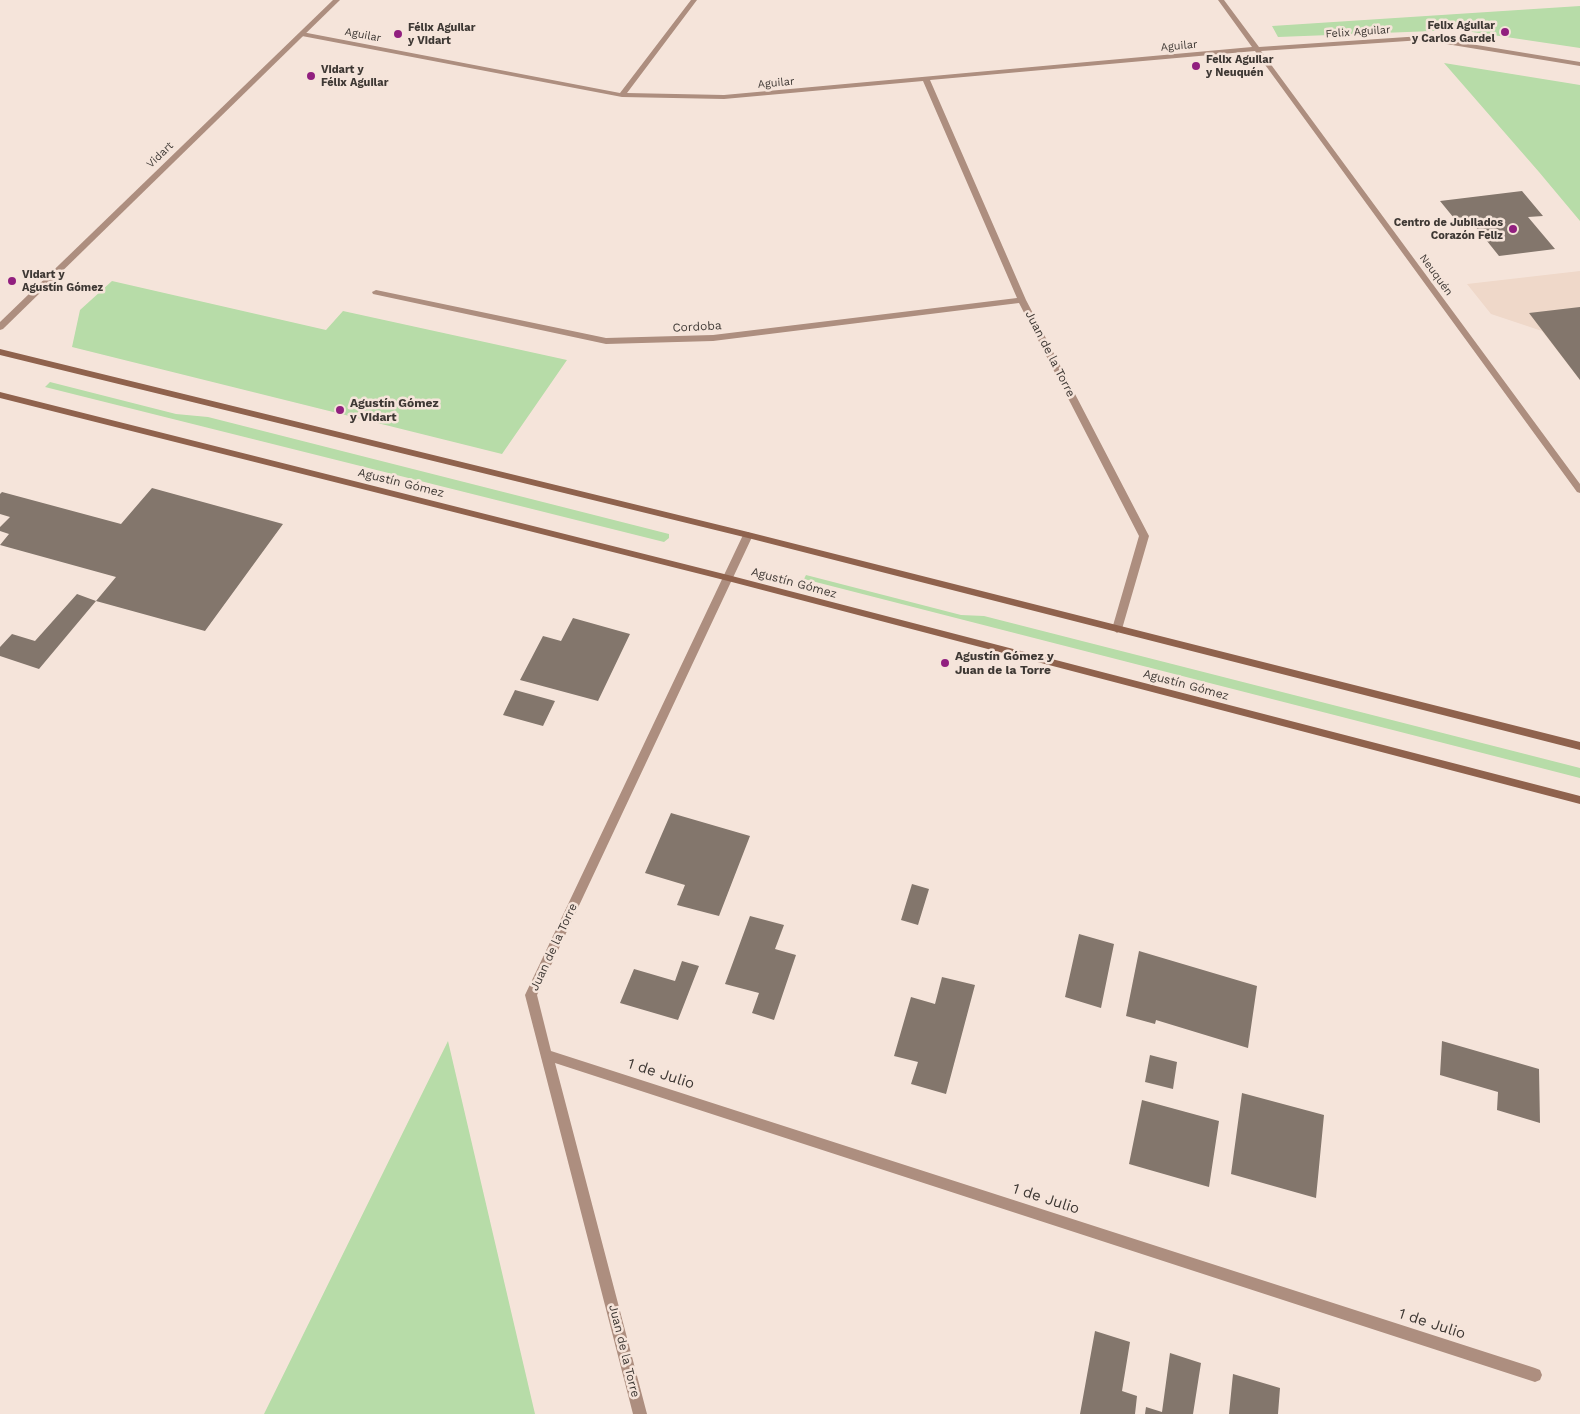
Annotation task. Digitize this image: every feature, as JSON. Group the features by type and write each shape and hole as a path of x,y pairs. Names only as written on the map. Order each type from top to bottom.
{"main road":[{"path":"0,352 748,535 1580,746"},
{"name":"Agustín Gómez","path":"0,395 728,578 1580,800"}],"street":[{"name":"Vidart","path":"0,327 337,0"},
{"path":"622,95 694,0"},
{"name":"Neuquén","path":"1221,0 1580,490"},
{"name":"Aguilar","path":"302,34 622,95 724,98 1256,49"},
{"name":"Felix Aguilar","path":"1256,49 1422,38 1580,64"},
{"name":"Juan de la Torre","path":"926,79 1022,300 1144,536 1116,628"},
{"name":"Cordoba","path":"376,292 606,341 713,338 1022,300"},
{"name":"Juan de la Torre","path":"640,1414 531,995 748,535"},
{"name":"1 de Julio","path":"547,1055 1535,1375"}],"shaded area":[{"path":"1580,271 1580,380 1542,331 1491,314 1467,284"}],"green space":[{"path":"1580,6 1580,48 1459,30 1278,37 1272,26"},
{"path":"1444,63 1580,85 1580,221 1539,172"},
{"path":"112,281 326,330 343,311 567,360 502,454 72,347 80,310"},
{"path":"50,382 176,414 208,417 669,534 669,538 664,542 45,387"},
{"path":"806,575 961,615 984,616 1580,768 1580,778 804,579"},
{"path":"448,1041 535,1414 264,1414"}],"building":[{"path":"1522,191 1543,216 1528,217 1555,249 1499,256 1471,221 1458,223 1440,201"},
{"path":"1580,307 1580,380 1529,313"},
{"path":"152,488 283,524 205,631 96,601 116,577 0,545 9,534 0,531 0,527 10,517 0,514 0,494 2,492 121,524"},
{"path":"77,594 96,601 39,669 0,656 0,647 12,634 35,641"},
{"path":"573,618 630,634 598,701 520,680 543,636 561,641"},
{"path":"515,690 555,701 543,726 503,715"},
{"path":"671,813 750,836 719,916 677,905 685,885 645,873"},
{"path":"912,884 929,889 918,925 901,920"},
{"path":"750,916 784,925 775,949 796,955 774,1020 752,1013 759,993 725,984"},
{"path":"1079,934 1114,944 1101,1008 1065,997"},
{"path":"1139,951 1257,986 1248,1048 1156,1020 1155,1024 1126,1016"},
{"path":"682,961 699,966 678,1020 620,1003 634,969 675,981"},
{"path":"942,977 975,985 946,1094 911,1084 918,1062 894,1056 911,997 935,1004"},
{"path":"1442,1041 1539,1069 1540,1123 1497,1110 1498,1092 1440,1075"},
{"path":"1150,1055 1177,1062 1173,1089 1145,1082"},
{"path":"1242,1093 1324,1115 1316,1198 1231,1174"},
{"path":"1142,1100 1219,1121 1209,1187 1129,1164"},
{"path":"1095,1331 1130,1342 1122,1391 1137,1396 1135,1414 1080,1414"},
{"path":"1170,1353 1201,1363 1193,1414 1145,1414 1146,1407 1162,1412"},
{"path":"1233,1374 1280,1388 1278,1414 1229,1414"}],"place":[{"name":"Felix Aguilar y Carlos Gardel","path":"1505,32"},
{"name":"Félix Aguilar y Vidart","path":"398,34"},
{"name":"Felix Aguilar y Neuquén","path":"1196,66"},
{"name":"Vidart y Félix Aguilar","path":"311,76"},
{"name":"Centro de Jubilados Corazón Feliz","path":"1513,229"},
{"name":"Vidart y Agustín Gómez","path":"12,281"},
{"name":"Agustín Gómez y Vidart","path":"340,410"},
{"name":"Agustín Gómez y Juan de la Torre","path":"945,663"}]}
